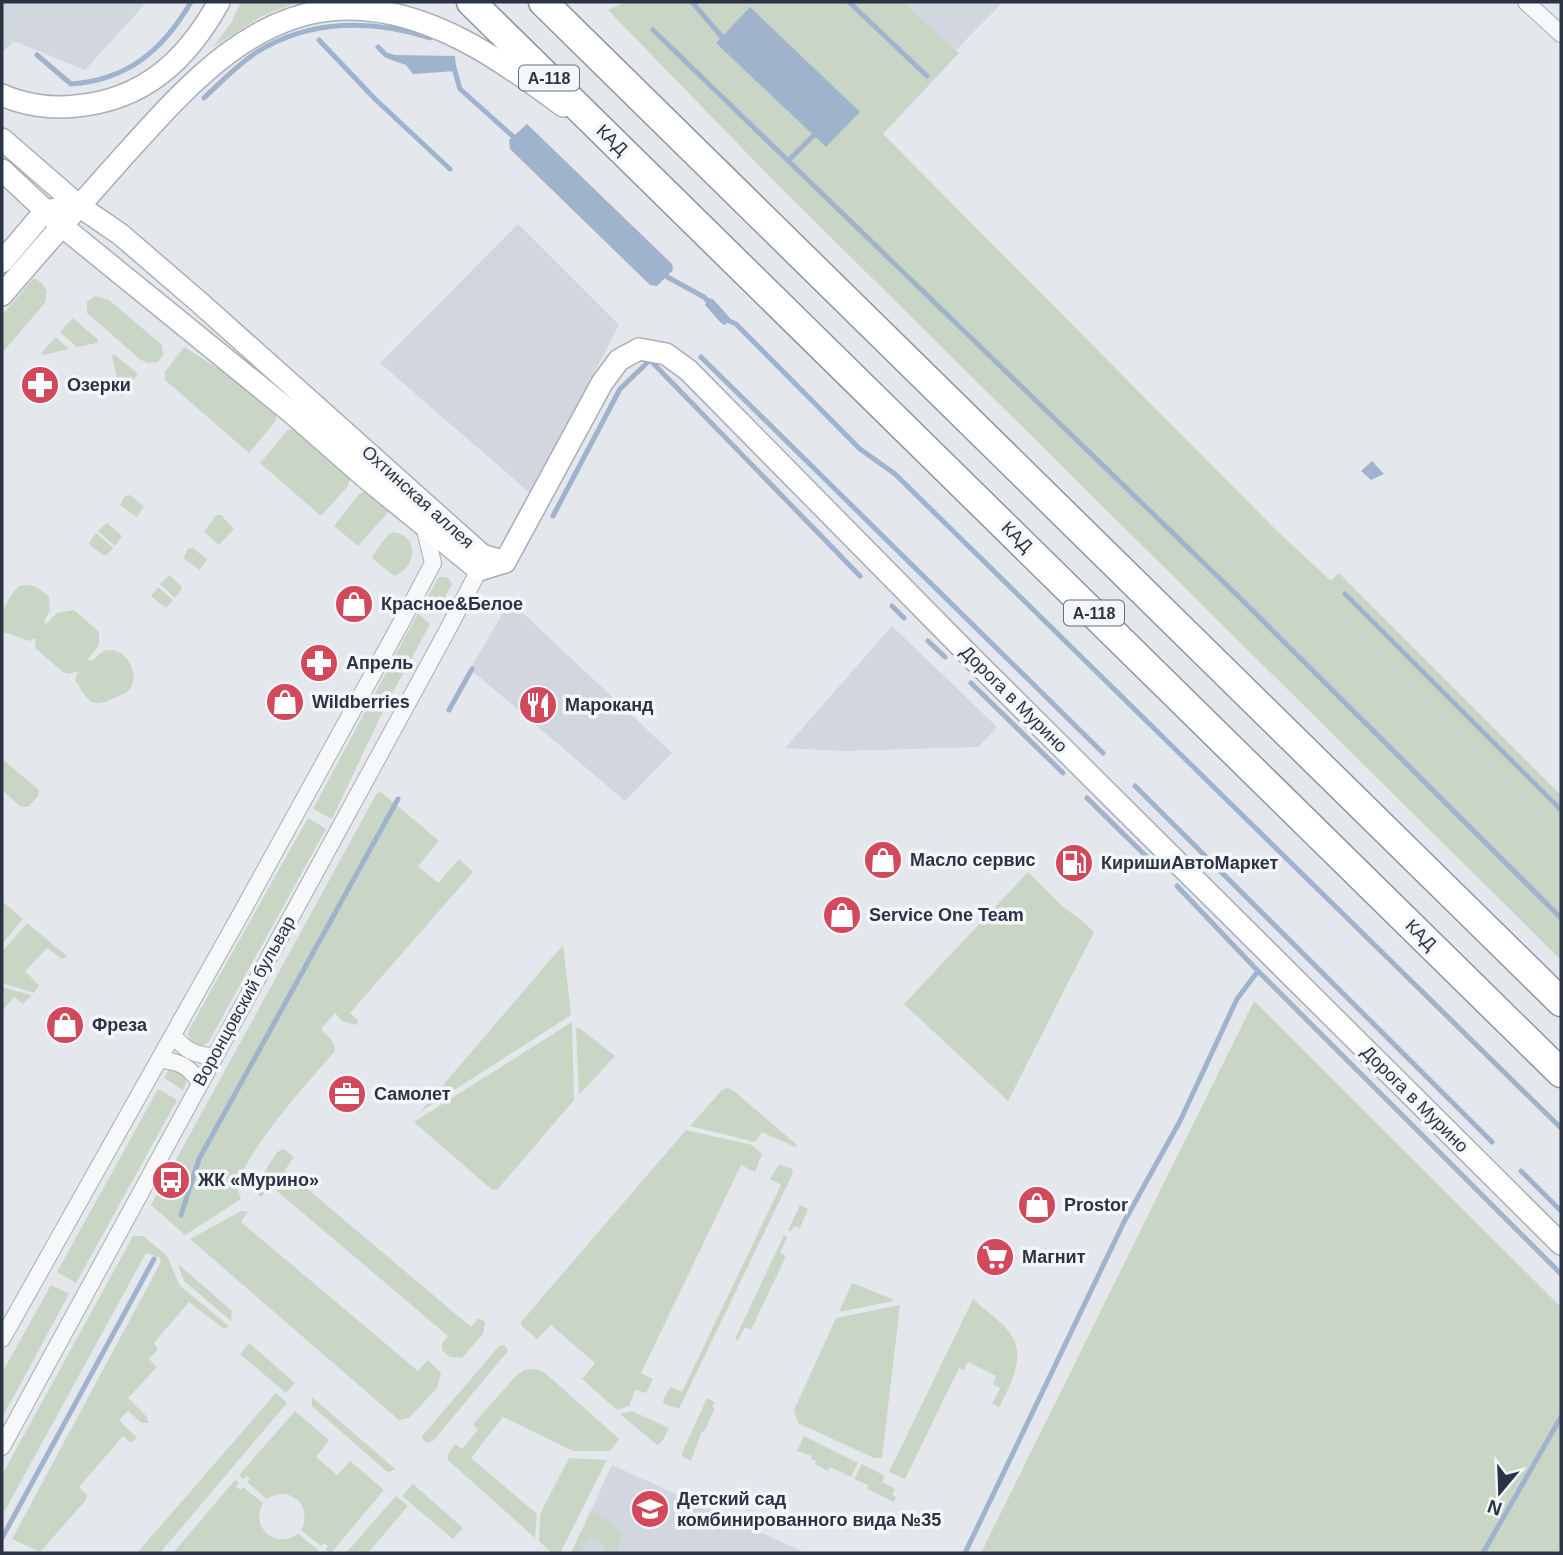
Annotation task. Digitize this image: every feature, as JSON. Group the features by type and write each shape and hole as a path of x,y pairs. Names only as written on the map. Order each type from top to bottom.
{"highway":[{"name":"КАД","path":"471,2 1561,1073"},
{"name":"А-118","path":"543,2 1561,1002"}],"street":[{"path":"2,94 37,105 60,108 92,105 123,97 170,68 219,2"},
{"path":"1526,2 1561,34"},
{"path":"2,295 169,107 225,56 264,30 321,11 349,9 400,15 456,37 547,94 626,154"},
{"name":"Охтинская аллея","path":"2,139 79,206 120,234 189,293 477,569"},
{"name":"Охтинская аллея","path":"2,170 62,226 282,405 477,569"},
{"path":"2,262 45,211 79,206"},
{"name":"Дорога в Мурино","path":"505,562 601,383 620,359 639,349 666,354 688,370 1561,1244"},
{"path":"424,526 433,563"},
{"path":"2,1339 433,563 445,558 456,559 465,564 471,573 477,569"},
{"name":"Охтинская аллея","path":"477,569 505,562"},
{"name":"Воронцовский бульвар","path":"2,1447 447,631 477,569"},
{"path":"173,1035 183,1047 199,1056 215,1056"},
{"path":"159,1060 176,1061 191,1070 200,1083"}],"shaded area":[{"path":"2,2 147,2 85,70 14,41 2,53"},
{"path":"903,2 1003,2 956,50"},
{"path":"518,224 619,325 531,494 380,363"},
{"path":"510,601 672,753 625,801 470,669"},
{"path":"892,626 997,727 978,747 843,751 785,748"},
{"name":"Детский сад комбинированного вида №35","path":"612,1465 806,1553 571,1553"}],"green space":[{"path":"241,2 297,2 262,16 213,47 231,23"},
{"path":"626,2 903,2 959,53 883,134 1276,530 1331,581 1339,573 1561,795 1561,960 775,182 608,10"},
{"path":"34,278 42,283 47,291 45,303 2,353 2,315"},
{"path":"95,296 109,300 162,345 163,355 158,362 148,363 141,360 87,313 87,302"},
{"path":"73,318 98,340 97,343 77,347 60,332"},
{"path":"56,337 69,349 43,355 41,353"},
{"path":"184,347 245,385 277,411 275,422 249,453 165,380 165,372"},
{"path":"114,354 138,374 121,397 112,356"},
{"path":"294,429 350,478 348,486 321,516 260,463 288,430"},
{"path":"363,492 369,492 390,510 358,546 334,526"},
{"path":"130,495 144,506 137,517 120,505 125,496"},
{"path":"216,515 221,515 234,529 219,545 204,532"},
{"path":"107,523 122,536 115,546 98,531"},
{"path":"394,532 408,540 412,553 407,567 394,576 372,556 388,535"},
{"path":"96,533 113,548 107,555 103,555 89,543"},
{"path":"193,548 207,559 200,570 183,558 188,549"},
{"path":"169,575 182,589 175,598 160,584"},
{"path":"441,577 448,578 452,584 437,612 425,602"},
{"path":"30,585 49,597 50,610 44,622 46,624 57,613 74,610 99,632 99,645 88,659 91,661 104,651 112,650 125,657 130,663 134,678 127,692 104,702 93,703 75,680 78,671 69,674 63,672 35,648 36,638 30,641 3,632 2,619 7,601 19,586"},
{"path":"158,587 173,600 166,608 151,596"},
{"path":"418,613 430,624 384,709 332,819 313,809"},
{"path":"2,759 39,790 38,796 28,807 21,807 2,790"},
{"path":"381,792 439,841 418,866 438,883 459,859 473,872 350,1013 358,1021 356,1025 342,1021 335,1013 321,1029 332,1041 335,1051 278,1118 250,1159 238,1189 241,1199 185,1235 151,1205 158,1192 166,1195 178,1173 171,1169 377,793"},
{"path":"308,818 326,829 209,1041 200,1046 193,1045 188,1033 191,1026"},
{"path":"1028,872 1063,907 1094,932 1008,1101 904,1004"},
{"path":"2,901 23,919 2,944"},
{"path":"27,923 67,956 62,959 47,948 25,971 39,985 34,993 2,983 2,952"},
{"path":"563,945 571,1015 420,1112"},
{"path":"2,987 31,996 23,1004 14,997 2,1011"},
{"path":"1254,1001 1561,1307 1561,1553 981,1553"},
{"path":"572,1022 574,1100 497,1190 491,1189 414,1122"},
{"path":"578,1027 615,1056 579,1095 576,1030"},
{"path":"176,1068 185,1074 186,1083 183,1090 164,1078 169,1070"},
{"path":"728,1088 797,1145 795,1147 762,1132 755,1142 690,1126 722,1090"},
{"path":"158,1089 177,1100 76,1283 57,1272"},
{"path":"686,1130 752,1145 762,1154 755,1172 741,1165 641,1373 653,1379 646,1393 635,1390 629,1406 617,1410 582,1379 595,1363 551,1325 537,1339 521,1322"},
{"path":"284,1149 294,1157 285,1170 471,1327 478,1318 485,1322 483,1334 462,1358 450,1357 442,1350 442,1343 448,1336 271,1186 261,1197 258,1195 257,1184 277,1152"},
{"path":"779,1164 792,1169 793,1173 679,1409 664,1404 663,1400 670,1387 682,1392 781,1185 770,1179"},
{"path":"800,1205 808,1209 800,1228 795,1226 791,1231 788,1230"},
{"path":"241,1211 248,1212 241,1222 418,1371 428,1360 441,1373 437,1388 409,1418 399,1420 190,1239"},
{"path":"784,1235 787,1237 780,1253 786,1256 751,1330 745,1327 738,1340 735,1339"},
{"path":"133,1236 143,1236 167,1256 180,1286 229,1326 224,1329 189,1302 154,1343 158,1349 149,1359 157,1367 128,1398 147,1417 148,1423 142,1423 128,1411 119,1420 136,1437 135,1440 130,1442 123,1436 79,1487 87,1495 86,1500 40,1552 12,1539 161,1262 160,1258 146,1253 2,1516 2,1475"},
{"path":"178,1264 232,1311 231,1321 184,1281"},
{"path":"852,1283 892,1299 893,1301 839,1312"},
{"path":"51,1285 69,1294 2,1418 2,1373"},
{"path":"973,1299 1002,1324 1015,1342 1017,1361 1012,1380 999,1407 992,1404 1000,1388 993,1384 996,1376 968,1362 964,1370 959,1368 905,1479 889,1472"},
{"path":"900,1305 882,1458 874,1458 798,1423 794,1410 836,1318"},
{"path":"249,1343 295,1383 286,1393 240,1354"},
{"path":"504,1345 507,1352 433,1441 426,1443 422,1437 424,1434 499,1346"},
{"path":"524,1370 544,1372 619,1439 610,1451 573,1451 503,1417 471,1458 537,1514 535,1538 449,1461 447,1456 455,1444 462,1449 478,1430 473,1424 516,1376"},
{"path":"276,1393 287,1403 160,1553 137,1553"},
{"path":"312,1397 395,1469 389,1472 385,1470 312,1406"},
{"path":"707,1398 715,1402 712,1407 715,1408 704,1432 702,1431 691,1461 683,1457 682,1453"},
{"path":"295,1411 329,1440 316,1457 337,1475 350,1461 384,1490 331,1553 325,1550 328,1546 324,1543 321,1546 301,1530 304,1513 297,1500 283,1494 267,1499 247,1482 250,1479 247,1476 243,1479 239,1475"},
{"path":"632,1411 669,1428 662,1442 657,1445 620,1414"},
{"path":"804,1436 858,1463 851,1477 830,1467 828,1471 815,1464 812,1456 797,1451"},
{"path":"569,1458 607,1460 560,1553 552,1553 539,1541 540,1514"},
{"path":"862,1464 885,1476 882,1482 895,1489 892,1494 896,1497 894,1502 867,1489 868,1485 854,1479"},
{"path":"235,1480 239,1483 236,1487 241,1490 243,1487 263,1503 259,1520 267,1534 281,1539 298,1534 318,1550 315,1553 173,1553"},
{"path":"413,1484 463,1528 453,1539 402,1496"},
{"path":"396,1496 408,1506 368,1553 346,1553"},
{"path":"591,1511 613,1523 623,1535 615,1553 603,1553 606,1545 589,1537 580,1553 571,1553"}],"water":[{"path":"750,7 860,112 826,147 716,43"},
{"path":"393,55 455,56 456,71 413,74 406,65 386,58"},
{"path":"527,124 672,264 673,270 657,286 650,285 510,149 509,140"},
{"path":"708,298 713,299 729,317 730,320 725,325 705,305"},
{"path":"1372,461 1384,474 1371,480 1361,471"}],"waterway":[{"path":"37,55 71,84 110,76 142,60 156,48 191,2"},
{"path":"692,2 722,37"},
{"path":"849,2 927,76"},
{"path":"204,98 257,52 298,33 320,28 364,25 430,38"},
{"path":"653,30 1240,598 1561,918"},
{"path":"319,40 375,99 450,169"},
{"path":"378,47 386,55 396,58"},
{"path":"453,64 460,89 517,140"},
{"path":"788,161 814,135"},
{"path":"660,273 704,297 711,304"},
{"path":"725,319 736,324 860,449 895,474 1561,1128"},
{"path":"701,357 1103,753"},
{"path":"553,516 620,389 650,360 860,576"},
{"path":"1345,594 1561,810"},
{"path":"892,606 904,618"},
{"path":"928,641 945,657"},
{"path":"449,710 472,669"},
{"path":"971,683 1063,773"},
{"path":"1135,786 1492,1142"},
{"path":"1087,798 1156,866"},
{"path":"181,1215 199,1159 398,799"},
{"path":"1177,886 1258,971 1561,1274"},
{"path":"965,1553 1124,1222 1180,1121 1237,999 1258,971"},
{"path":"1521,1171 1561,1211"},
{"path":"2,1538 154,1259"},
{"path":"1483,1553 1561,1417"}],"place":[{"name":"Озерки","path":"40,385"},
{"name":"Красное&Белое","path":"354,604"},
{"name":"Апрель","path":"319,663"},
{"name":"Wildberries","path":"285,702"},
{"name":"Мароканд","path":"538,705"},
{"name":"Масло сервис","path":"883,860"},
{"name":"КиришиАвтоМаркет","path":"1074,863"},
{"name":"Service One Team","path":"842,915"},
{"name":"Фреза","path":"65,1025"},
{"name":"Самолет","path":"347,1094"},
{"name":"ЖК «Мурино»","path":"171,1180"},
{"name":"Prostor","path":"1037,1205"},
{"name":"Магнит","path":"995,1257"},
{"name":"Детский сад комбинированного вида №35","path":"650,1509"}]}
